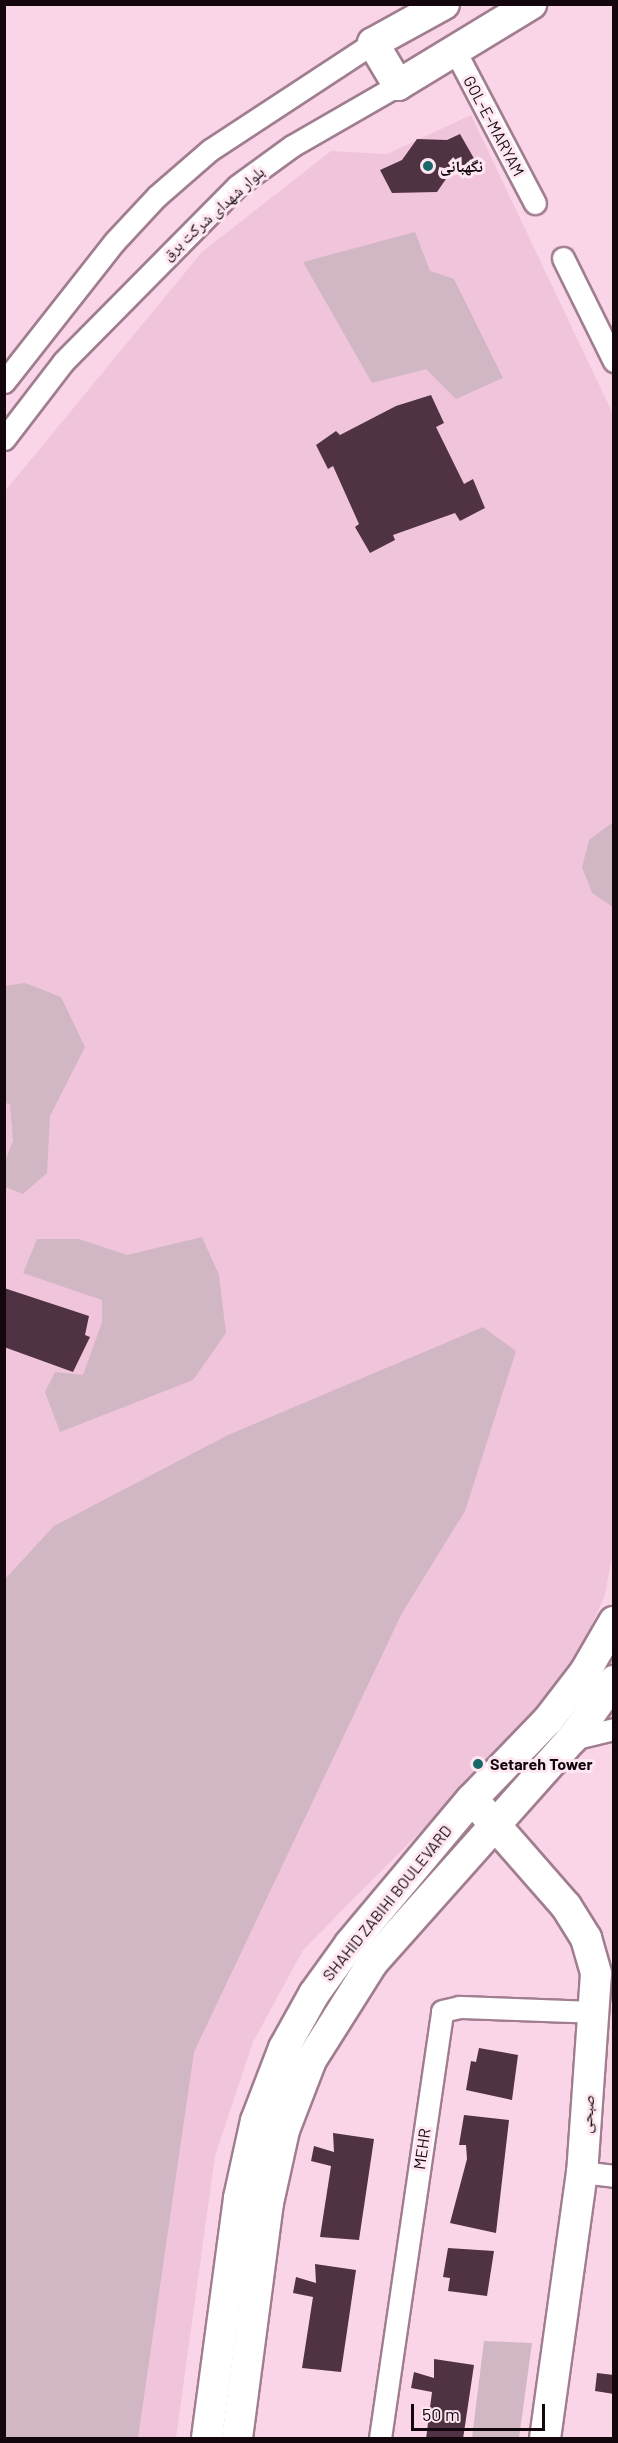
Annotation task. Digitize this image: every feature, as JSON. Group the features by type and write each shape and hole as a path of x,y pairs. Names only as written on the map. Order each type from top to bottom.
{"main road":[{"path":"398,86 373,43 444,4"},
{"name":"بلوار شهدای شرکت برق","path":"398,86 454,49 531,4"},
{"name":"SHAHID ZABIHI BOULEVARD","path":"207,2439 239,2198 256,2121 284,2048 314,1994 350,1944 471,1800 549,1719 585,1672 614,1622"},
{"name":"SHAHID ZABIHI BOULEVARD","path":"237,2439 268,2203 284,2130 310,2060 373,1962 495,1821 572,1739 614,1681"},
{"name":"صبحی","path":"471,1800 495,1821 566,1906 586,1938 596,1974 582,2172 545,2439"}],"street":[{"path":"4,382 115,241 157,196 210,150 373,43"},
{"name":"GOL-E-MARYAM","path":"454,49 535,203"},
{"name":"بلوار شهدای شرکت برق","path":"4,439 63,362 237,186 292,146 398,86"},
{"path":"564,258 614,361"},
{"path":"572,1739 614,1730"},
{"name":"MEHR","path":"380,2439 442,2011 459,2007 595,2012"},
{"path":"582,2172 614,2176"}],"shaded area":[{"path":"471,115 613,414 614,1545 605,1595 583,1644 528,1723 303,1950 253,2042 215,2156 176,2438 5,2438 5,491 202,252 331,151 387,154"},
{"path":"415,232 430,271 454,279 503,378 456,399 426,369 372,383 303,262"},
{"path":"613,822 613,907 592,893 582,867 589,840"},
{"path":"25,983 61,997 85,1047 50,1116 47,1173 23,1194 5,1187 5,1161 13,1141 10,1104 5,1103 4,986"},
{"path":"202,1237 219,1275 226,1333 193,1380 60,1432 45,1392 55,1372 83,1375 102,1322 102,1300 23,1273 37,1239 79,1239 127,1255"},
{"path":"483,1327 516,1351 465,1511 402,1613 194,2052 138,2438 5,2438 5,1579 54,1526 228,1435"},
{"path":"484,2341 532,2343 519,2438 472,2438"}],"building":[{"name":"نگهبانی","path":"460,134 476,162 448,176 437,192 392,193 380,170 402,160 417,139 447,140"},
{"path":"431,395 444,423 436,427 464,484 473,479 485,508 460,521 455,513 393,535 395,540 370,553 355,527 359,524 333,466 328,469 316,445 336,431 340,435 396,406"},
{"path":"4,1288 89,1316 85,1335 90,1337 73,1372 4,1347"},
{"path":"479,2048 518,2055 512,2100 466,2090 471,2061 476,2062"},
{"path":"464,2115 509,2120 496,2233 450,2223 467,2159 466,2145 459,2145"},
{"path":"333,2133 374,2139 359,2240 320,2237 331,2166 311,2161 314,2146 334,2152"},
{"path":"448,2248 494,2251 487,2296 448,2291 450,2278 443,2277"},
{"path":"315,2264 356,2270 341,2372 302,2368 313,2297 293,2293 296,2277 316,2283"},
{"path":"434,2359 474,2365 463,2439 426,2439 432,2392 411,2388 414,2372 434,2378"},
{"path":"597,2373 614,2375 614,2394 595,2391"}],"place":[{"name":"نگهبانی","path":"428,166"},
{"name":"Setareh Tower","path":"478,1764"}]}
